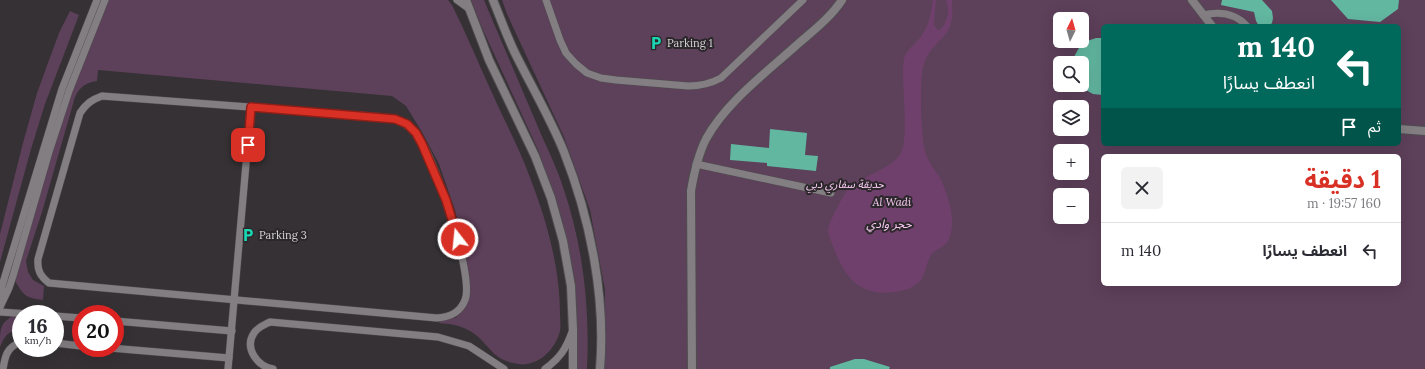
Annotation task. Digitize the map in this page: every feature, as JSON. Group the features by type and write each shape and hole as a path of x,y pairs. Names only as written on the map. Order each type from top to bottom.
{"street":[{"path":"466,0 489,60 535,156 551,198 563,241 570,286 573,330 573,369"},
{"path":"493,0 513,50 541,103 563,151 581,202 593,253 600,306 600,369"},
{"path":"692,369 691,191 696,164 706,139 721,116 818,27 836,9 842,0"},
{"path":"1192,0 1210,24"},
{"path":"1401,129 1425,132"}],"lane":[{"path":"0,296 62,89 97,0"},
{"path":"0,307 14,276 49,152 79,61 105,0"},
{"path":"457,0 468,8"},
{"path":"546,0 566,53 576,64 588,73 601,78 616,80 688,86 711,84 721,78 803,0"},
{"path":"1203,15 1213,12 1223,13 1233,16 1245,24"},
{"path":"102,96 111,96 251,107 382,117 395,119 407,124 416,133 422,144 446,200 458,239 466,280 466,298 462,307 455,314 446,318 437,318 56,284 49,283 43,279 37,266 80,113 85,105 102,96"},
{"path":"228,369 251,107"},
{"path":"696,164 831,193"},
{"path":"0,312 12,313"},
{"path":"124,322 232,331"},
{"path":"273,369 267,368 258,362 252,354 251,344 254,334 260,326 270,322 438,337 470,346 504,369"},
{"path":"545,369 558,360 567,346 573,330"},
{"path":"3,369 8,350 12,347"},
{"path":"124,349 229,358"}],"green space":[{"path":"105,0 448,0 452,5 521,155 546,225 558,278 560,322 559,336 547,354 534,362 526,364 516,364 505,361 493,353 475,334 461,327 439,323 440,316 455,318 461,313 467,297 469,275 466,257 455,210 439,164 406,106 392,96 98,70 97,81 84,86 79,90 75,97 42,212 26,261 28,272 33,280 44,286 43,300 29,297 23,293 15,281 59,116"},
{"path":"471,0 484,0 556,167 570,209 576,231 584,277 588,346 587,369 575,369 576,318 554,196 539,152 483,30"},
{"name":"حديقة سفاري دبي","path":"502,0 1425,0 1425,369 605,369 605,290 590,210 564,137 507,14"},
{"path":"70,11 79,15 45,104 0,262 0,234 23,143 37,93 59,33"},
{"path":"12,317 12,331 4,339 0,347 2,326"}],"water":[{"name":"حجر وادي","path":"933,0 936,0 934,25 938,30 941,29 947,19 948,8 946,0 952,0 952,15 949,29 929,53 923,66 921,86 922,132 927,157 940,178 946,192 952,214 952,229 944,246 933,252 931,255 923,277 918,283 909,289 898,292 882,293 863,288 849,277 834,249 828,229 850,186 883,168 899,156 902,149 905,125 903,81 904,59 909,49 920,38 926,27"}],"building":[{"path":"1222,0 1262,0 1272,11 1272,23 1258,24 1254,12 1221,5"},
{"path":"1331,0 1399,0 1398,9 1380,22 1348,19"},
{"path":"1101,38 1101,95 1089,92 1089,56 1075,55 1079,48 1089,48 1089,40"},
{"path":"770,129 807,133 805,155 818,156 816,171 767,166 767,163 730,160 731,144 769,148"},
{"path":"855,359 864,359 890,367 889,369 830,369 830,367"}],"place":[{"name":"Parking 1","path":"656,43"},
{"name":"Parking 3","path":"248,235"}],"route":[{"path":"248,145 251,107 382,117 395,119 407,124 416,133 430,159 446,200 458,239"}],"park label":[{"name":"Al Wadi","path":"892,202"}]}
